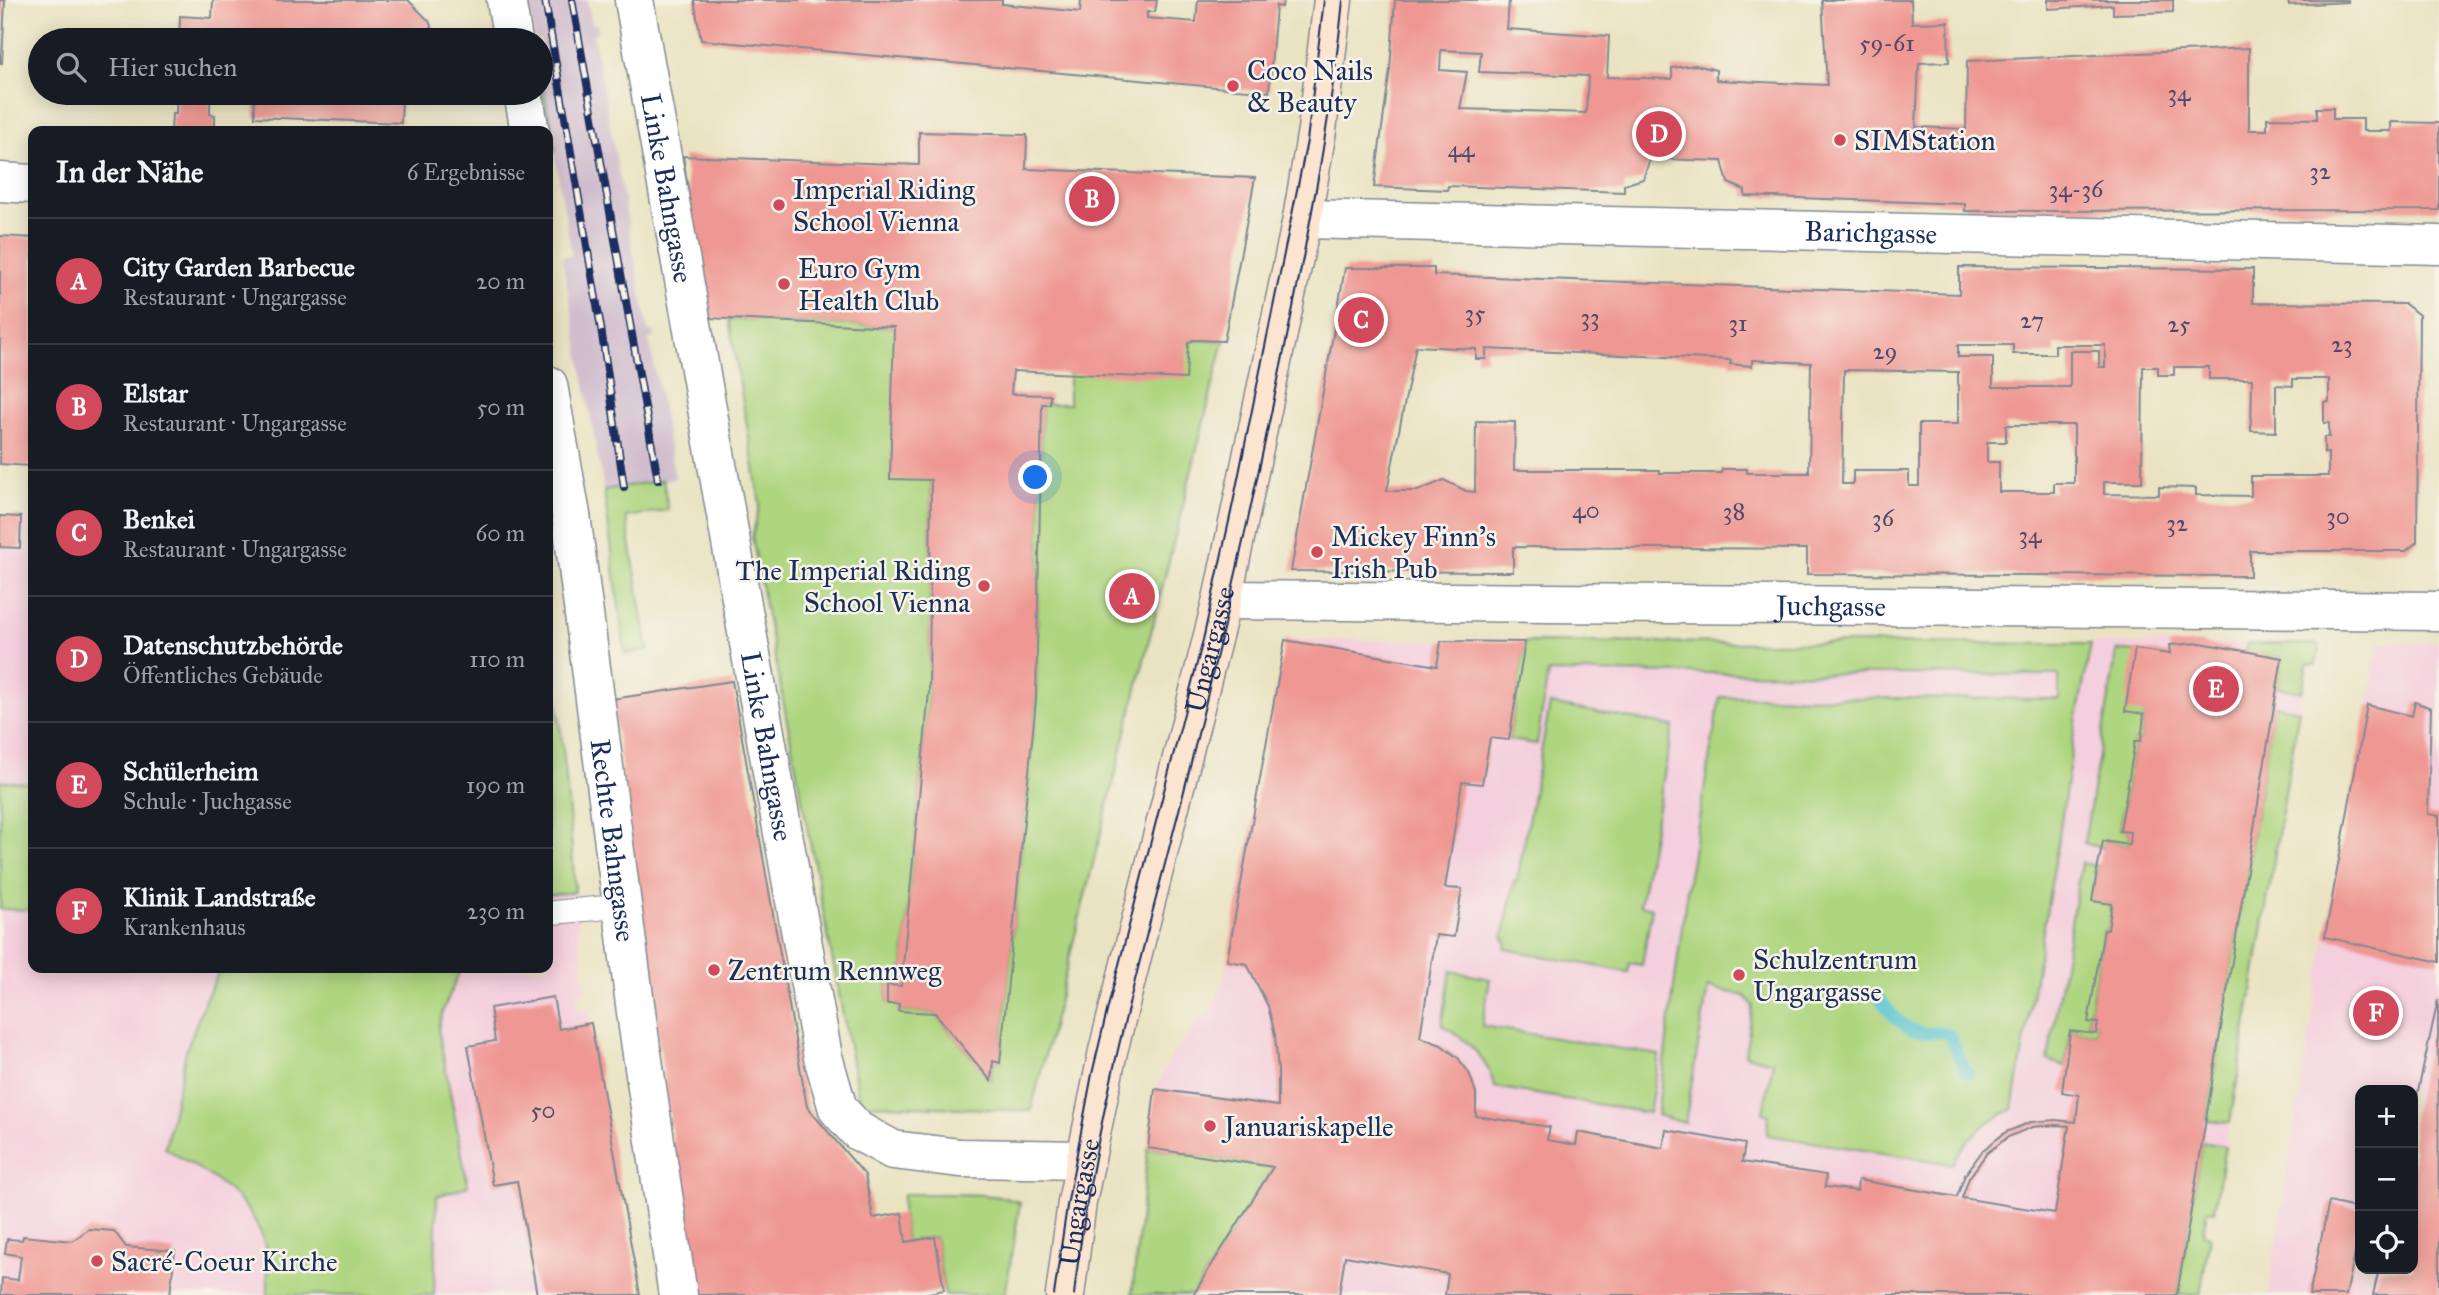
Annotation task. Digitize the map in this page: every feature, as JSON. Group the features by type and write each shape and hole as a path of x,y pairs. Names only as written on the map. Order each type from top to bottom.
{"main road":[{"name":"Ungargasse","path":"1065,1295 1085,1160 1108,1051 1222,600 1302,219 1334,0"}],"street":[{"path":"506,0 511,28"},
{"name":"Linke Bahngasse","path":"634,0 823,1058 838,1109 858,1131 893,1150 960,1157 1085,1160"},
{"path":"525,105 529,126"},
{"path":"0,182 28,184"},
{"name":"Barichgasse","path":"1302,219 2439,245"},
{"name":"Rechte Bahngasse","path":"553,414 571,515 622,906 678,1295"},
{"name":"Juchgasse","path":"1222,600 2439,611"}],"lane":[{"path":"553,913 622,906"}],"shaded area":[{"path":"523,0 587,0 592,24 597,24 598,32 593,34 648,331 653,331 654,337 649,339 675,478 604,490 562,257 572,256 553,144 553,126 550,126 546,105 553,105 553,28 533,28 529,9 524,10"},
{"path":"21,517 28,518 28,973 553,973 553,671 561,717 585,991 576,993 579,1010 588,1008 640,1295 171,1295 175,1251 126,1247 114,1231 72,1241 23,1236 22,1240 7,1239 5,1253 21,1256 18,1280 2,1278 0,1295 0,547 20,548"},
{"name":"Schulzentrum Ungargasse","path":"1285,640 2320,646 2316,665 2307,664 2214,1211 2207,1210 2203,1234 2210,1236 2200,1295 1132,1295 1155,1089 1173,1053 1212,1008 1222,988"},
{"path":"2439,642 2439,1295 2268,1295 2325,937 2379,643"}],"green space":[{"path":"544,105 547,105 551,126 546,126"},
{"path":"729,319 894,327 931,480 929,692 901,986 887,985 887,1003 899,1004 899,1011 935,1013 991,1080 993,1061 1000,1062 1036,700 1042,404 1069,404 1069,373 1193,340 1224,341 1031,1111 860,1104 752,537 760,504"},
{"path":"663,480 668,510 626,517 648,650 625,654 604,490"},
{"path":"1525,642 2091,644 2013,1109 1978,1131 1952,1164 1767,1135 1769,1115 1763,1113 1773,1062 1745,1055 1753,1005 1745,996 1708,987 1685,1123 1657,1115 1688,882 1720,697 2059,699 2059,675 1548,672 1537,744 1509,740"},
{"path":"2247,644 2320,646 2316,665 2307,664 2302,692 2277,687 2282,658 2244,652"},
{"path":"2117,650 2135,652 2144,714 2141,741 2135,741 2120,830 2130,832 2129,845 2104,841 2102,848 2084,843"},
{"path":"553,675 562,737 575,892 553,894"},
{"path":"1550,704 1673,726 1640,905 1652,908 1642,965 1630,963 1628,972 1505,949 1506,940 1503,939 1514,881 1517,881"},
{"path":"2274,705 2299,710 2230,1123 2206,1120"},
{"path":"0,781 28,783 28,910 0,909"},
{"path":"2081,863 2098,866 2092,901 2112,904 2108,930 2104,930 2088,1021 2098,1023 2096,1034 2070,1031 2065,1067 2048,1060"},
{"path":"1451,971 1490,979 1482,1026 1659,1055 1649,1113 1495,1087 1481,1058 1460,1037 1442,1025"},
{"path":"218,973 459,973 438,1029 468,1186 437,1196 434,1295 268,1295 267,1256 254,1219 230,1191 165,1148 186,1051"},
{"path":"2202,1142 2225,1146 2214,1211 2207,1210 2203,1234 2210,1236 2200,1295 2177,1295"},
{"path":"1148,1148 1273,1167 1193,1295 1132,1295"},
{"path":"903,1194 995,1196 1020,1203 1005,1295 945,1295 935,1237 906,1242 902,1213"}],"building":[{"path":"0,0 5,0 2,63 0,63"},
{"path":"213,0 408,0 429,21 432,28 180,28 180,16 212,18"},
{"path":"694,0 1002,0 1002,4 1080,12 1081,0 1157,0 1155,12 1147,12 1147,18 1196,22 1198,0 1283,0 1282,7 1276,6 1269,92 701,40"},
{"path":"1395,0 1509,0 1507,29 1609,36 1607,77 1672,79 1672,68 1696,65 1716,70 1716,80 1827,85 1822,0 1911,0 1912,23 1948,22 1949,62 1919,63 1916,127 1966,129 1967,61 2249,48 2249,130 2267,130 2267,118 2317,119 2317,108 2333,108 2333,119 2363,119 2363,131 2391,131 2391,122 2439,123 2439,210 1965,211 1965,204 1745,196 1745,190 1728,183 1722,161 1659,159 1650,159 1643,179 1624,185 1624,192 1448,186 1447,190 1374,187 1390,69","holes":["1441,50 1481,52 1479,72 1588,76 1586,113 1460,109 1467,72 1440,70"]},
{"path":"2048,0 2173,0 2173,12 2113,14 2113,5 2048,9"},
{"path":"2288,0 2348,0 2348,2 2289,5"},
{"path":"176,105 210,105 210,114 215,115 215,126 171,126 172,114 176,114"},
{"path":"254,105 402,105 401,123 255,117"},
{"name":"The Imperial Riding School Vienna","path":"919,132 1027,135 1026,169 1255,178 1224,341 1193,340 1188,343 1186,379 1013,371 1011,394 1050,395 1050,404 1042,404 1036,700 1000,1063 993,1061 991,1081 935,1013 898,1011 899,1004 887,1004 887,985 901,986 929,692 931,480 890,479 894,327 708,318 683,156 919,165"},
{"path":"0,236 28,238 28,466 0,464"},
{"path":"1959,267 2253,269 2253,303 2405,304 2419,315 2417,542 2406,551 2250,551 2250,576 1807,574 1807,549 1513,547 1513,572 1291,571 1345,268 1434,268 1434,275 1959,294","holes":["1958,345 2013,345 2013,354 2055,354 2055,345 2105,345 2105,367 2099,367 2099,351 2070,351 2070,387 1993,387 1993,357 1958,357","1416,346 1476,349 1476,359 1486,359 1486,349 1731,360 1730,364 1752,366 1752,360 1811,363 1809,473 1747,473 1747,469 1722,469 1721,473 1660,473 1660,470 1514,470 1515,422 1476,421 1475,492 1466,491 1444,480 1418,491 1387,491","2143,367 2158,367 2158,375 2174,375 2174,367 2209,367 2209,379 2252,379 2251,431 2276,432 2276,385 2293,386 2293,379 2329,379 2329,402 2324,402 2324,423 2329,423 2329,437 2324,437 2324,453 2328,453 2328,476 2251,476 2251,496 2196,495 2196,488 2159,487 2159,495 2104,494 2104,482 2142,482","1844,370 1958,372 1958,424 1919,424 1919,486 1909,486 1909,471 1853,471 1853,484 1842,484","2006,425 2074,425 2074,483 2054,483 2054,492 1999,492 1999,462 1987,462 1987,442 2006,442"]},
{"path":"0,516 21,517 20,548 0,547"},
{"path":"1285,640 1437,666 1441,641 1525,642 1509,740 1490,738 1482,784 1462,782 1445,888 1462,889 1454,937 1436,935 1420,1037 1441,1045 1458,1058 1469,1073 1476,1093 1476,1116 1550,1127 1547,1140 1576,1145 1578,1132 1663,1148 1666,1130 1745,1144 1742,1162 1826,1175 1825,1187 1857,1191 1858,1180 1957,1197 1965,1175 1983,1150 2006,1132 2031,1122 2076,1122 2079,1095 2062,1092 2070,1031 2096,1034 2098,1023 2088,1022 2104,930 2108,930 2112,904 2092,901 2098,866 2103,841 2129,845 2130,832 2120,831 2135,741 2141,741 2144,714 2125,711 2135,649 2170,654 2169,645 2201,643 2282,658 2177,1295 1445,1295 1448,1274 1345,1256 1339,1295 1193,1295 1273,1167 1148,1148 1155,1089 1278,1106 1275,1035 1268,1006 1247,964 1227,961","holes":["2069,1126 2055,1213 1962,1198 1969,1178 1987,1153 2008,1137 2032,1127"]},
{"name":"Zentrum Rennweg","path":"732,681 807,1107 865,1175 873,1218 902,1213 906,1242 935,1237 944,1290 919,1295 694,1295 612,699"},
{"path":"2415,702 2431,708 2428,814 2439,816 2439,962 2325,937 2367,705 2412,716"},
{"path":"553,997 559,1029 591,1023 640,1295 537,1295 517,1181 493,1185 468,1046 495,1041 490,1008"},
{"path":"2438,1000 2439,1295 2373,1295 2378,1274 2418,1274 2418,1091"},
{"path":"2329,1202 2355,1208 2355,1254 2346,1295 2309,1295"},
{"name":"Sacré-Coeur Kirche","path":"89,1229 114,1231 126,1247 175,1251 170,1295 1,1295 2,1278 18,1280 21,1256 5,1253 7,1239 22,1240 23,1236 72,1241"}],"waterway":[{"path":"1880,999 1894,1017 1912,1030 1949,1034 1968,1073"}],"tram line":[{"path":"1054,1295 1067,1206 1092,1074 1203,640 1233,503 1307,141 1324,0"},
{"path":"1074,1295 1082,1231 1106,1105 1209,687 1282,361 1325,136 1343,0"}],"railway":[{"path":"545,0 550,28"},
{"path":"572,0 658,480"},
{"path":"553,47 601,328 624,487"}],"place":[{"name":"Coco Nails & Beauty","path":"1233,86"},
{"name":"Datenschutzbehörde","path":"1659,134"},
{"name":"SIMStation","path":"1840,140"},
{"name":"Elstar","path":"1092,199"},
{"name":"Imperial Riding School Vienna","path":"779,205"},
{"name":"Euro Gym Health Club","path":"784,284"},
{"name":"Benkei","path":"1361,320"},
{"name":"Mickey Finn's Irish Pub","path":"1317,552"},
{"name":"The Imperial Riding School Vienna","path":"984,586"},
{"name":"City Garden Barbecue","path":"1132,596"},
{"name":"Schülerheim","path":"2216,689"},
{"name":"Zentrum Rennweg","path":"714,970"},
{"name":"Schulzentrum Ungargasse","path":"1739,975"},
{"name":"Klinik Landstraße","path":"2376,1013"},
{"name":"Januariskapelle","path":"1210,1126"},
{"name":"Sacré-Coeur Kirche","path":"97,1261"}]}
